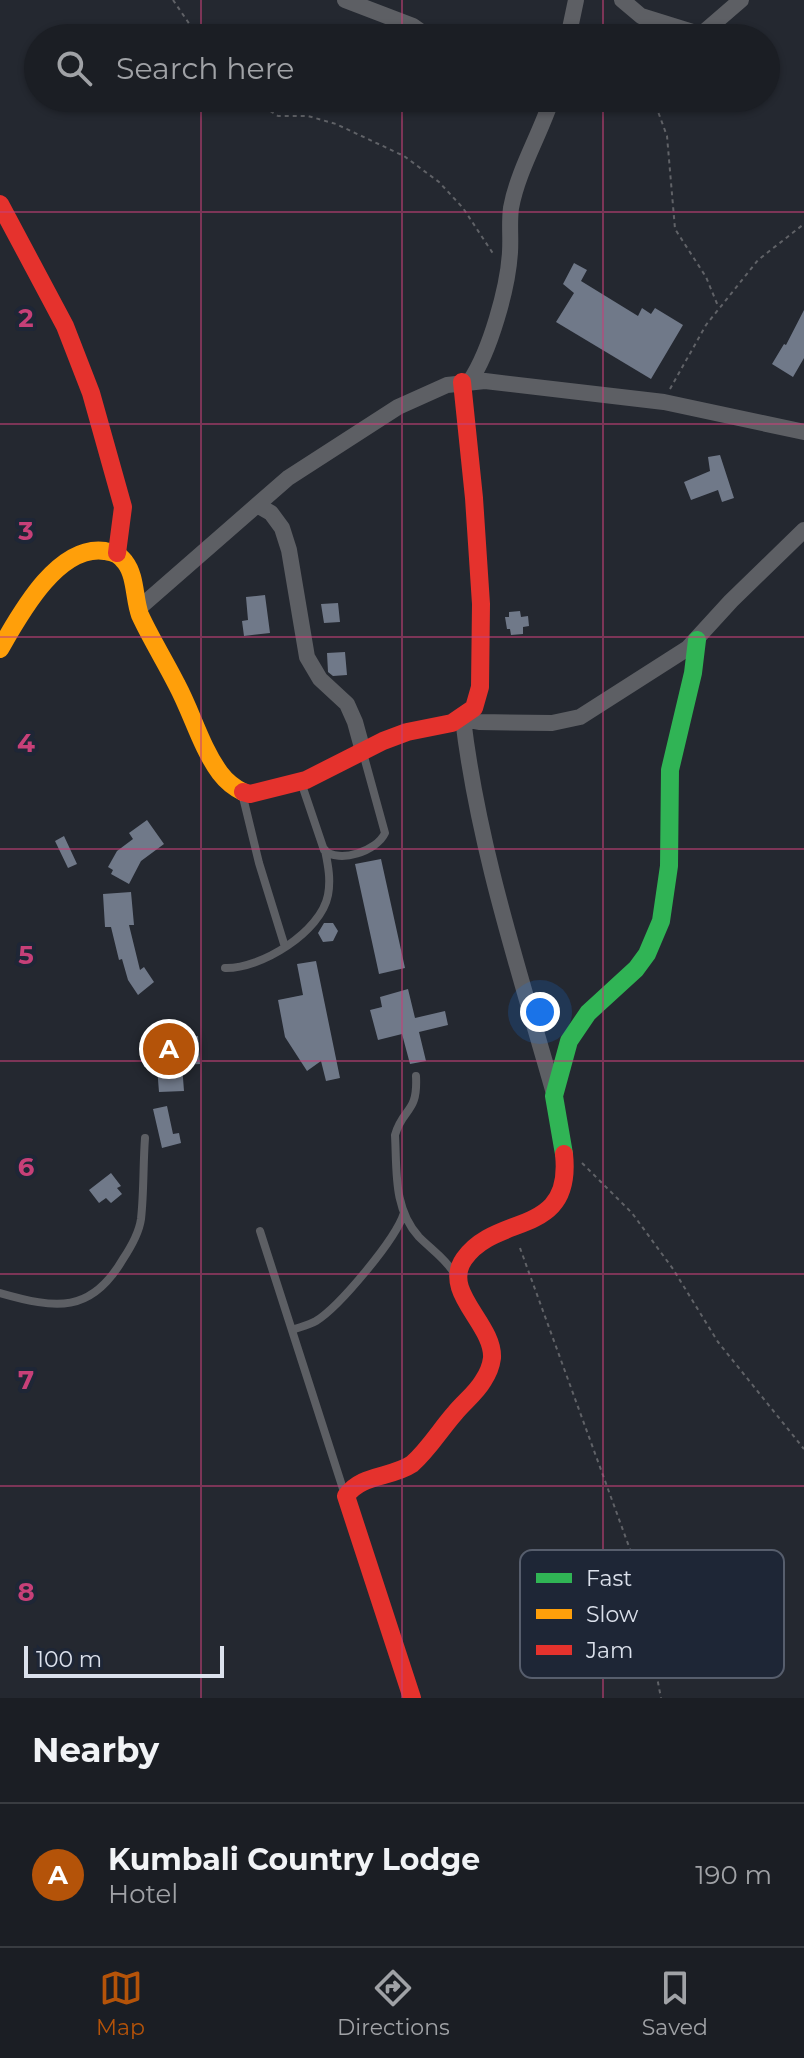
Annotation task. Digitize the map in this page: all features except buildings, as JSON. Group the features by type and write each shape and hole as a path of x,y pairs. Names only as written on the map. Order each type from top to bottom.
{"street":[{"path":"345,0 408,24"},
{"path":"571,24 576,0"},
{"path":"622,0 641,16 665,24"},
{"path":"714,24 741,0"},
{"path":"412,1698 346,1496 356,1484 388,1477 416,1460 486,1377 491,1366 491,1337 462,1294 457,1277 462,1261 472,1251 555,1203 562,1189 564,1166 554,1094 499,904 470,777 463,719 475,706 482,684 475,505 466,382 485,355 510,251 511,208 518,182 548,112"},
{"path":"0,204 65,326 91,393 123,507 117,553"},
{"path":"138,609 288,478 398,407 433,391 466,382 556,388 664,402 804,432"},
{"path":"257,505 271,513 282,528 289,550 307,657 320,679 347,704 363,751"},
{"path":"0,649 21,612 52,573 92,549 117,553 128,565 138,609 217,769 226,782 250,794 301,781 394,736 463,719 552,723 580,717 679,655 697,640 731,601 804,530"},
{"path":"0,616 21,612"},
{"path":"554,1094 562,1059 574,1028 634,970 647,954 658,926 667,879 671,810 669,772 694,670 697,640"}],"lane":[{"path":"324,850 339,857 375,847 385,833 363,751"},
{"path":"225,968 241,968 262,962 285,947 324,909 330,876 301,781"},
{"path":"241,792 285,947"},
{"path":"416,1076 415,1101 395,1135 398,1197 419,1237 440,1254 457,1277"},
{"path":"0,1293 29,1301 63,1303 84,1300 99,1292 118,1269 141,1222 145,1138"},
{"path":"292,1330 314,1322 329,1311 375,1259 400,1225 404,1213"},
{"path":"260,1231 346,1496"}],"path":[{"path":"173,0 189,24"},
{"path":"272,112 278,116 308,116 336,124 404,156 439,182 463,208 506,273"},
{"path":"658,112 667,136 675,229 706,277 719,308"},
{"path":"664,402 706,325 719,308 758,260 804,224"},
{"path":"561,1143 632,1213 673,1269 718,1342 804,1449"},
{"path":"513,1228 630,1550"},
{"path":"657,1678 661,1698"}],"traffic: fast":[{"path":"564,1154 554,1096 569,1041 588,1013 636,969 647,954 661,921 669,866 670,770 693,673 697,640"}],"traffic: slow":[{"path":"0,649 42,584 56,570 72,558 88,552 116,554 129,568 140,615 207,752 225,779 243,792"}],"traffic: jam":[{"path":"0,204 65,326 91,393 123,507 117,553"},
{"path":"243,792 250,794 306,780 383,741 407,732 452,723 474,708 480,687 481,604 462,382"},
{"path":"412,1698 346,1496 368,1480 412,1464 483,1381 492,1358 490,1345 463,1296 459,1271 464,1259 478,1244 545,1212 557,1199 564,1181 564,1154"}],"place":[{"name":"Kumbali Country Lodge","path":"169,1049"}]}
